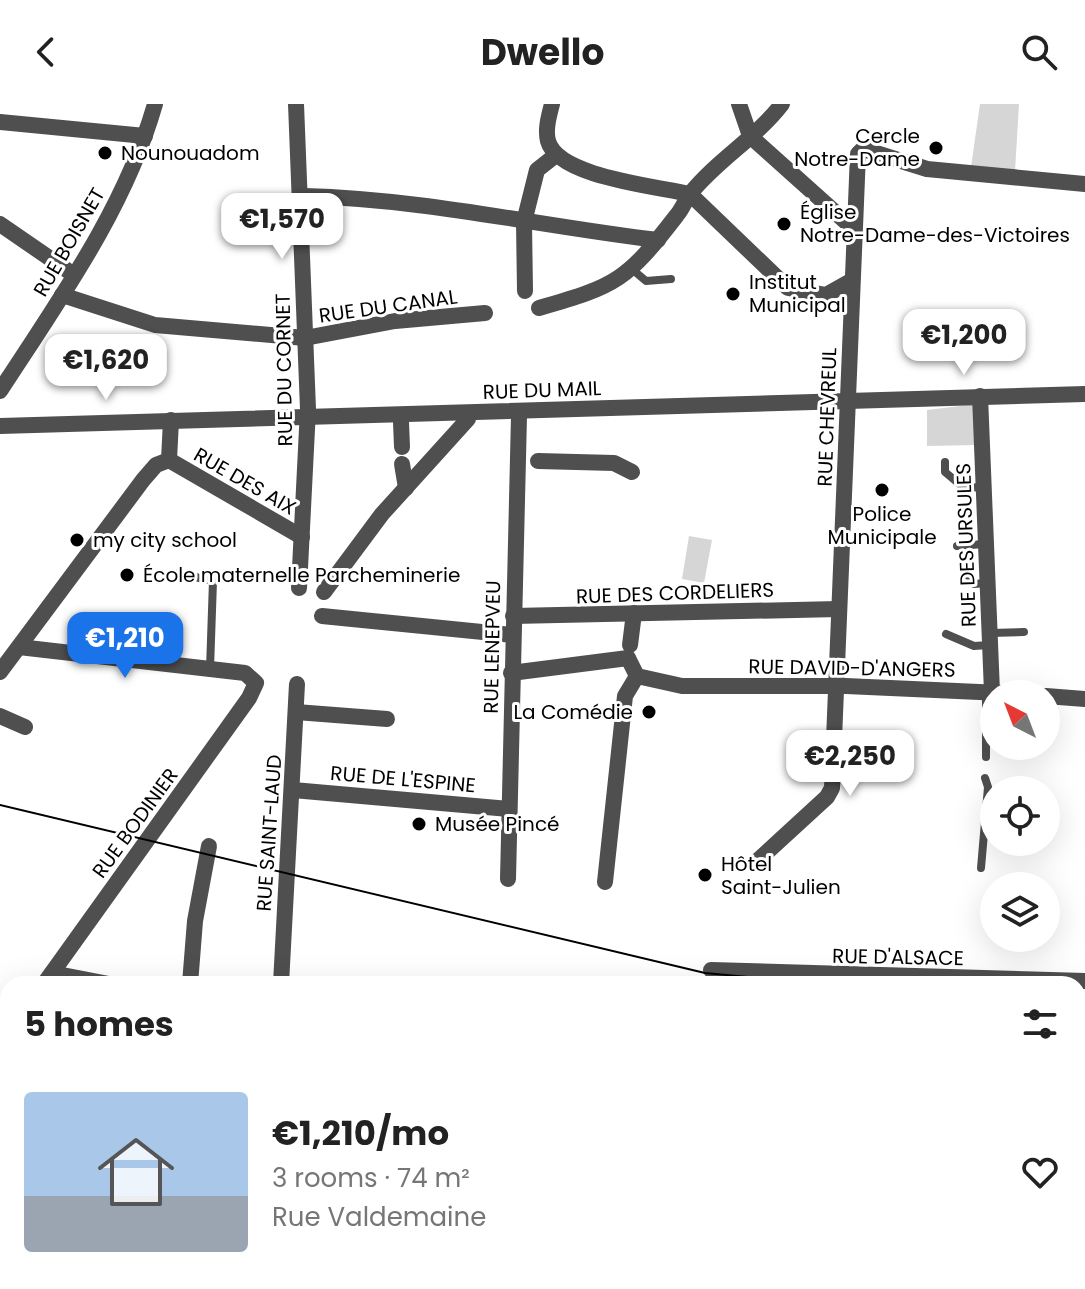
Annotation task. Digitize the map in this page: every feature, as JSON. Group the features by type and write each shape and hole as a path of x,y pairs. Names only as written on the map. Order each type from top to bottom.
{"street":[{"name":"RUE BOISNET","path":"0,391 62,295 134,170 155,104"},
{"name":"RUE DU CORNET","path":"296,104 307,418 299,588"},
{"path":"552,104 547,133 556,155 572,167 690,194 788,288 803,294 826,295 851,281"},
{"path":"739,104 750,136 849,224 854,233"},
{"path":"539,308 610,285 633,270 690,194 750,136 765,127 782,104"},
{"path":"0,122 145,136"},
{"name":"RUE CHEVREUL","path":"754,864 831,792 855,162 861,150 874,151 927,169 1085,184"},
{"path":"525,291 524,222 537,170 556,155"},
{"path":"304,196 373,198 658,240"},
{"path":"0,224 74,275"},
{"name":"RUE DU CANAL","path":"62,295 155,325 305,338 395,321 485,313"},
{"name":"RUE DU MAIL","path":"0,426 1085,394"},
{"name":"RUE DES URSULES","path":"980,396 987,464 983,487 989,680"},
{"name":"RUE LENEPVEU","path":"508,879 513,616 528,462 519,416"},
{"path":"324,592 406,488 468,419"},
{"path":"0,672 143,480 156,465 169,460 171,420"},
{"path":"401,422 402,447"},
{"name":"RUE DES AIX","path":"169,460 302,537"},
{"path":"528,462 614,463 632,472"},
{"path":"402,464 406,488"},
{"name":"RUE DES CORDELIERS","path":"513,616 839,609"},
{"path":"605,882 625,696 637,676 629,653 634,613"},
{"path":"322,616 513,635"},
{"path":"19,647 210,669"},
{"path":"511,673 629,653"},
{"name":"RUE BODINIER","path":"49,976 232,722 256,683 245,673 210,669"},
{"name":"RUE DAVID-D'ANGERS","path":"637,676 682,686 836,686 980,692"},
{"name":"RUE SAINT-LAUD","path":"281,976 297,684"},
{"path":"1060,697 1085,699"},
{"path":"296,712 387,719"},
{"path":"0,716 25,727"},
{"name":"RUE DE L'ESPINE","path":"293,790 509,809"},
{"path":"191,976 195,921 209,846"},
{"name":"RUE D'ALSACE","path":"711,970 802,976"}],"lane":[{"path":"633,270 646,281 671,279"},
{"path":"945,462 945,472 964,488 983,487"},
{"path":"957,546 984,544"},
{"path":"177,573 213,581 210,669"},
{"path":"969,577 974,584 986,583"},
{"path":"946,634 974,646 989,639 1024,632"},
{"path":"981,868 982,856"}],"shaded area":[{"path":"980,104 1019,104 1015,171 971,167"},
{"path":"977,404 977,445 927,446 927,410"},
{"path":"689,536 712,540 704,583 682,579"}],"tram line":[{"path":"0,805 705,973 737,976"}],"place":[{"name":"Cercle Notre-Dame","path":"936,148"},
{"name":"Nounouadom","path":"105,153"},
{"name":"Église Notre-Dame-des-Victoires","path":"784,224"},
{"name":"Institut Municipal","path":"733,294"},
{"name":"Police Municipale","path":"882,490"},
{"name":"my city school","path":"77,540"},
{"name":"École maternelle Parcheminerie","path":"127,575"},
{"name":"La Comédie","path":"649,712"},
{"name":"Musée Pincé","path":"419,824"},
{"name":"Hôtel Saint-Julien","path":"705,875"}]}
